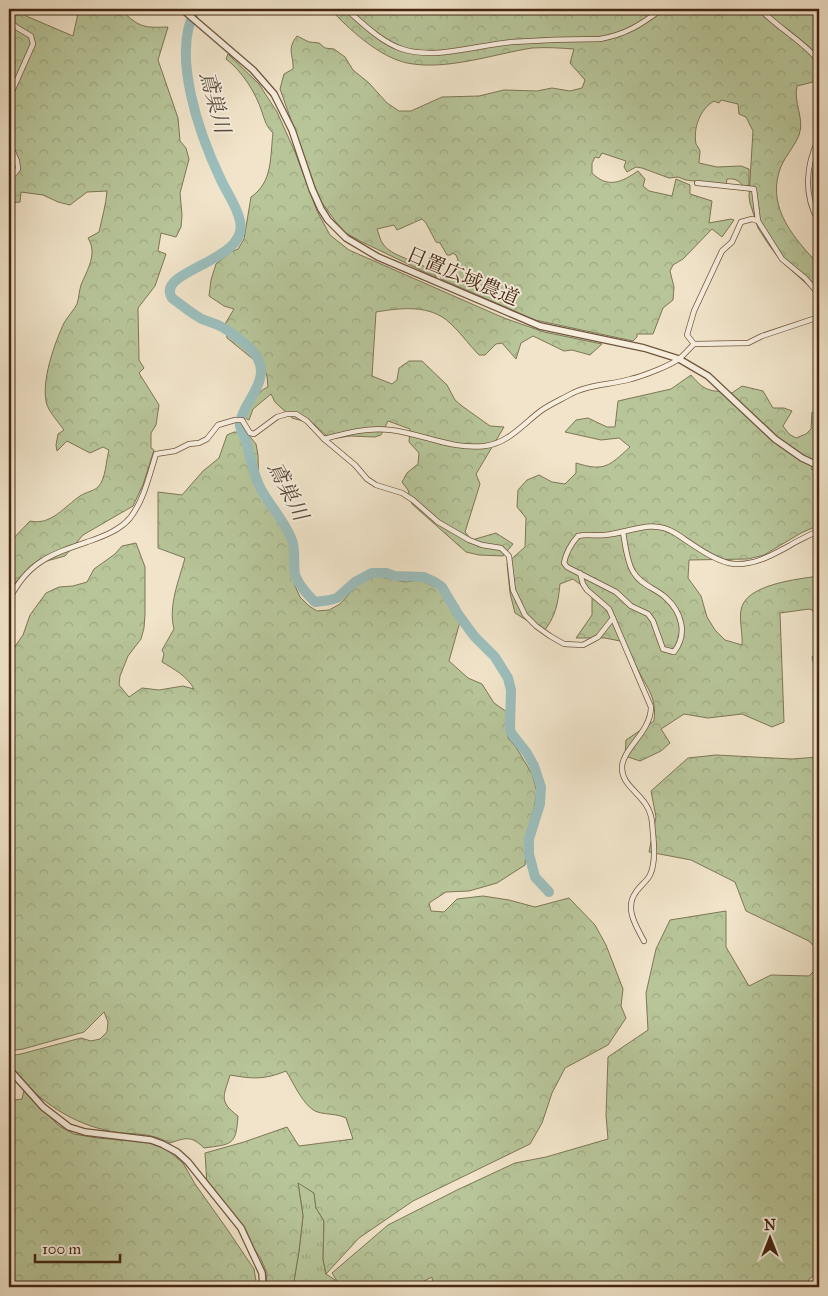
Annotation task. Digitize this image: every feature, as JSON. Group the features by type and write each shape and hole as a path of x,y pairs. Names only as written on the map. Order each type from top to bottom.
{"street":[{"name":"日置広域農道","path":"182,9 253,70 274,94 292,130 312,189 321,209 335,229 357,245 378,257 540,326 644,348 679,359 708,376 776,440 802,458 819,466"},
{"path":"346,9 391,45 421,52 450,51 510,42 600,39 628,32 662,9"},
{"path":"760,9 811,51 819,61"},
{"path":"9,20 16,27 31,36 33,44 9,98"},
{"path":"819,138 813,151 808,175 809,198 819,222"},
{"path":"9,142 17,161 18,170 14,174 9,174"},
{"path":"696,183 754,189 758,221 782,258 806,278 819,294"},
{"path":"694,344 687,335 694,311 722,251 732,242 741,222 752,219 758,221"},
{"path":"324,438 359,430 390,430 446,444 486,446 500,442 512,435 542,410 572,393 598,384 631,379 679,359 694,344 748,343 762,336 819,317"},
{"path":"9,600 22,578 38,562 49,556 99,538 121,527 130,518 138,505 156,454 175,451 189,444 200,443 207,439 218,426 235,420 242,420 250,433 254,434 277,418 287,414 296,414 302,416 367,479 376,485 402,493 438,522 469,540 482,545 501,548 509,556 513,590 520,607 536,626 550,636 564,644 583,645 598,637 613,618"},
{"path":"623,532 628,560 633,573 642,582 665,597 680,618 683,632 678,647 674,652 663,649 653,621 648,614 631,606 616,592 567,567 564,563 565,556 576,538 582,535 604,535 623,532 642,526 663,527 693,546 721,560 734,564 749,564 819,530"},
{"path":"580,573 583,584 609,609 651,707 651,714 646,727 622,765 623,779 647,805 651,819 653,866 650,876 635,892 631,901 631,916 644,941"},
{"path":"9,1069 43,1107 69,1127 85,1132 151,1140 162,1144 182,1157 199,1175 241,1228 262,1273 263,1287"}],"green space":[{"path":"9,9 27,9 26,16 73,36 79,9 120,9 141,25 168,27 158,60 178,118 180,141 186,148 189,159 180,193 181,227 176,237 161,233 158,251 166,254 155,286 138,308 139,360 144,368 139,373 159,405 156,425 151,433 151,448 154,450 143,485 133,506 83,535 65,556 32,565 16,582 9,596 9,543 30,521 45,521 51,518 80,496 98,487 104,474 109,450 103,447 90,453 67,441 57,451 58,434 64,430 48,408 45,396 47,374 53,351 64,323 77,304 81,285 92,256 91,244 88,238 99,232 107,191 87,192 70,205 43,195 21,192 20,202 9,203"},
{"path":"330,9 798,9 802,11 819,9 819,85 817,81 797,86 796,98 801,123 799,135 779,172 777,199 780,211 793,234 819,265 819,295 781,261 758,228 749,196 753,131 746,117 739,114 738,104 721,100 719,103 714,101 709,104 701,114 697,125 695,138 700,151 699,163 717,167 741,166 749,169 749,185 744,187 733,179 727,179 726,185 686,180 678,177 669,178 636,167 627,172 624,167 626,161 602,153 599,158 595,157 592,163 592,173 604,181 621,181 638,171 645,179 643,186 649,191 672,196 676,179 690,185 690,194 712,201 709,223 734,220 722,237 712,229 683,259 673,265 670,271 674,287 673,300 663,308 653,334 637,334 633,341 535,320 441,279 440,275 452,271 458,260 456,255 452,253 447,255 440,243 436,242 422,219 397,230 394,225 377,229 382,242 388,249 395,254 426,267 437,278 346,233 320,200 280,89 284,74 293,69 291,49 297,36 309,42 319,43 325,48 334,49 345,57 353,70 369,83 387,103 399,111 411,111 442,97 479,96 504,90 537,91 552,88 570,91 582,88 585,80 570,63 574,49 532,48 470,61 438,65 422,65 396,60 375,49"},
{"path":"228,54 259,84 277,112 295,152 317,211 330,235 349,250 504,318 544,332 602,344 590,355 572,350 564,351 533,336 521,343 516,359 502,343 496,344 485,355 479,355 450,323 434,313 415,309 395,309 376,312 372,376 392,384 397,380 399,368 409,361 422,361 447,385 455,400 462,406 490,426 504,427 476,474 480,484 465,532 472,540 496,533 513,544 503,556 479,555 466,552 412,504 408,490 402,482 407,473 418,464 419,453 409,442 410,429 388,421 381,435 375,437 350,436 330,439 314,424 292,418 275,402 271,394 253,409 249,420 245,418 257,396 268,387 267,376 264,368 227,338 225,324 234,309 224,306 209,296 216,264 238,249 244,239 251,197 258,191 267,176 271,160 273,133 266,123 256,97 248,83 226,59"},
{"path":"819,148 819,215 814,199 812,182 814,164"},
{"path":"691,375 705,388 713,391 732,393 742,386 763,391 773,408 784,408 792,411 783,426 789,434 796,438 806,434 811,429 812,412 819,415 819,458 811,469 819,472 819,525 801,533 764,555 748,559 689,560 688,578 701,596 707,617 715,630 725,640 742,645 741,610 745,601 752,594 774,584 819,576 819,613 809,609 780,613 784,722 772,727 742,714 708,718 684,714 661,729 670,743 661,751 640,761 625,756 626,740 654,721 654,705 653,699 625,642 605,638 576,638 592,615 592,593 573,579 560,584 556,609 544,631 515,613 510,593 507,563 525,547 526,518 517,507 518,490 527,480 539,475 552,482 565,484 576,473 576,463 594,467 606,466 630,447 619,438 601,440 565,432 576,420 588,418 607,427 615,427 618,401 671,389"},
{"path":"234,432 247,433 256,444 259,492 272,512 292,532 297,549 295,586 300,597 317,611 329,610 340,604 359,583 375,576 405,582 420,580 437,588 458,605 461,618 449,661 468,678 482,684 494,703 507,712 508,738 516,747 532,774 537,792 528,829 525,865 497,883 469,891 446,892 429,903 431,911 444,912 457,899 483,896 535,907 569,898 595,925 606,945 623,989 621,1006 626,1018 608,1045 565,1068 552,1093 542,1123 530,1144 413,1201 359,1238 326,1274 323,1259 324,1221 316,1208 314,1193 298,1183 303,1216 293,1287 266,1287 267,1273 260,1257 207,1186 205,1153 287,1127 299,1146 353,1139 346,1118 318,1112 311,1108 302,1099 286,1071 258,1078 230,1075 224,1098 227,1106 238,1116 236,1133 231,1142 227,1144 204,1148 191,1139 170,1143 149,1135 111,1132 77,1121 41,1098 9,1068 9,1056 81,1038 91,1041 100,1039 107,1032 108,1022 104,1012 84,1032 9,1051 9,655 23,635 30,615 46,593 59,587 87,582 94,569 115,554 122,546 136,543 145,567 144,628 141,639 128,656 120,676 119,685 129,697 142,688 159,690 183,686 194,689 176,670 162,662 164,654 162,650 174,629 173,602 185,558 158,548 158,492 182,495 203,471 219,458 227,435"},
{"path":"819,651 819,685 812,657"},
{"path":"716,755 792,759 819,757 819,952 809,941 746,911 735,882 691,860 649,852 656,817 651,791 688,758"},
{"path":"726,911 726,947 749,986 771,975 809,976 819,966 819,1274 810,1278 805,1287 433,1287 432,1277 413,1287 341,1287 332,1273 388,1225 515,1163 546,1157 608,1139 606,1115 608,1057 648,1030 646,993 656,949 670,920"},
{"path":"24,1090 59,1126 74,1134 147,1142 166,1149 183,1163 195,1184 254,1269 257,1287 9,1287 9,1101 22,1099"},
{"path":"298,1182 314,1193 316,1208 324,1221 323,1259 326,1274 346,1287 293,1287 303,1216"}],"waterway":[{"name":"鳶巣川","path":"196,9 189,27 186,48 191,94 197,118 213,162 239,215 239,235 231,246 218,256 176,280 170,288 172,298 200,318 223,327 246,345 258,359 261,376 242,415 240,427 259,485 286,527 292,540 295,574 306,593 315,602 337,598 355,582 372,573 424,577 442,587 474,636 495,657 508,678 511,690 510,729 534,766 541,787 540,804 529,839 529,854 535,877 549,892"}]}
